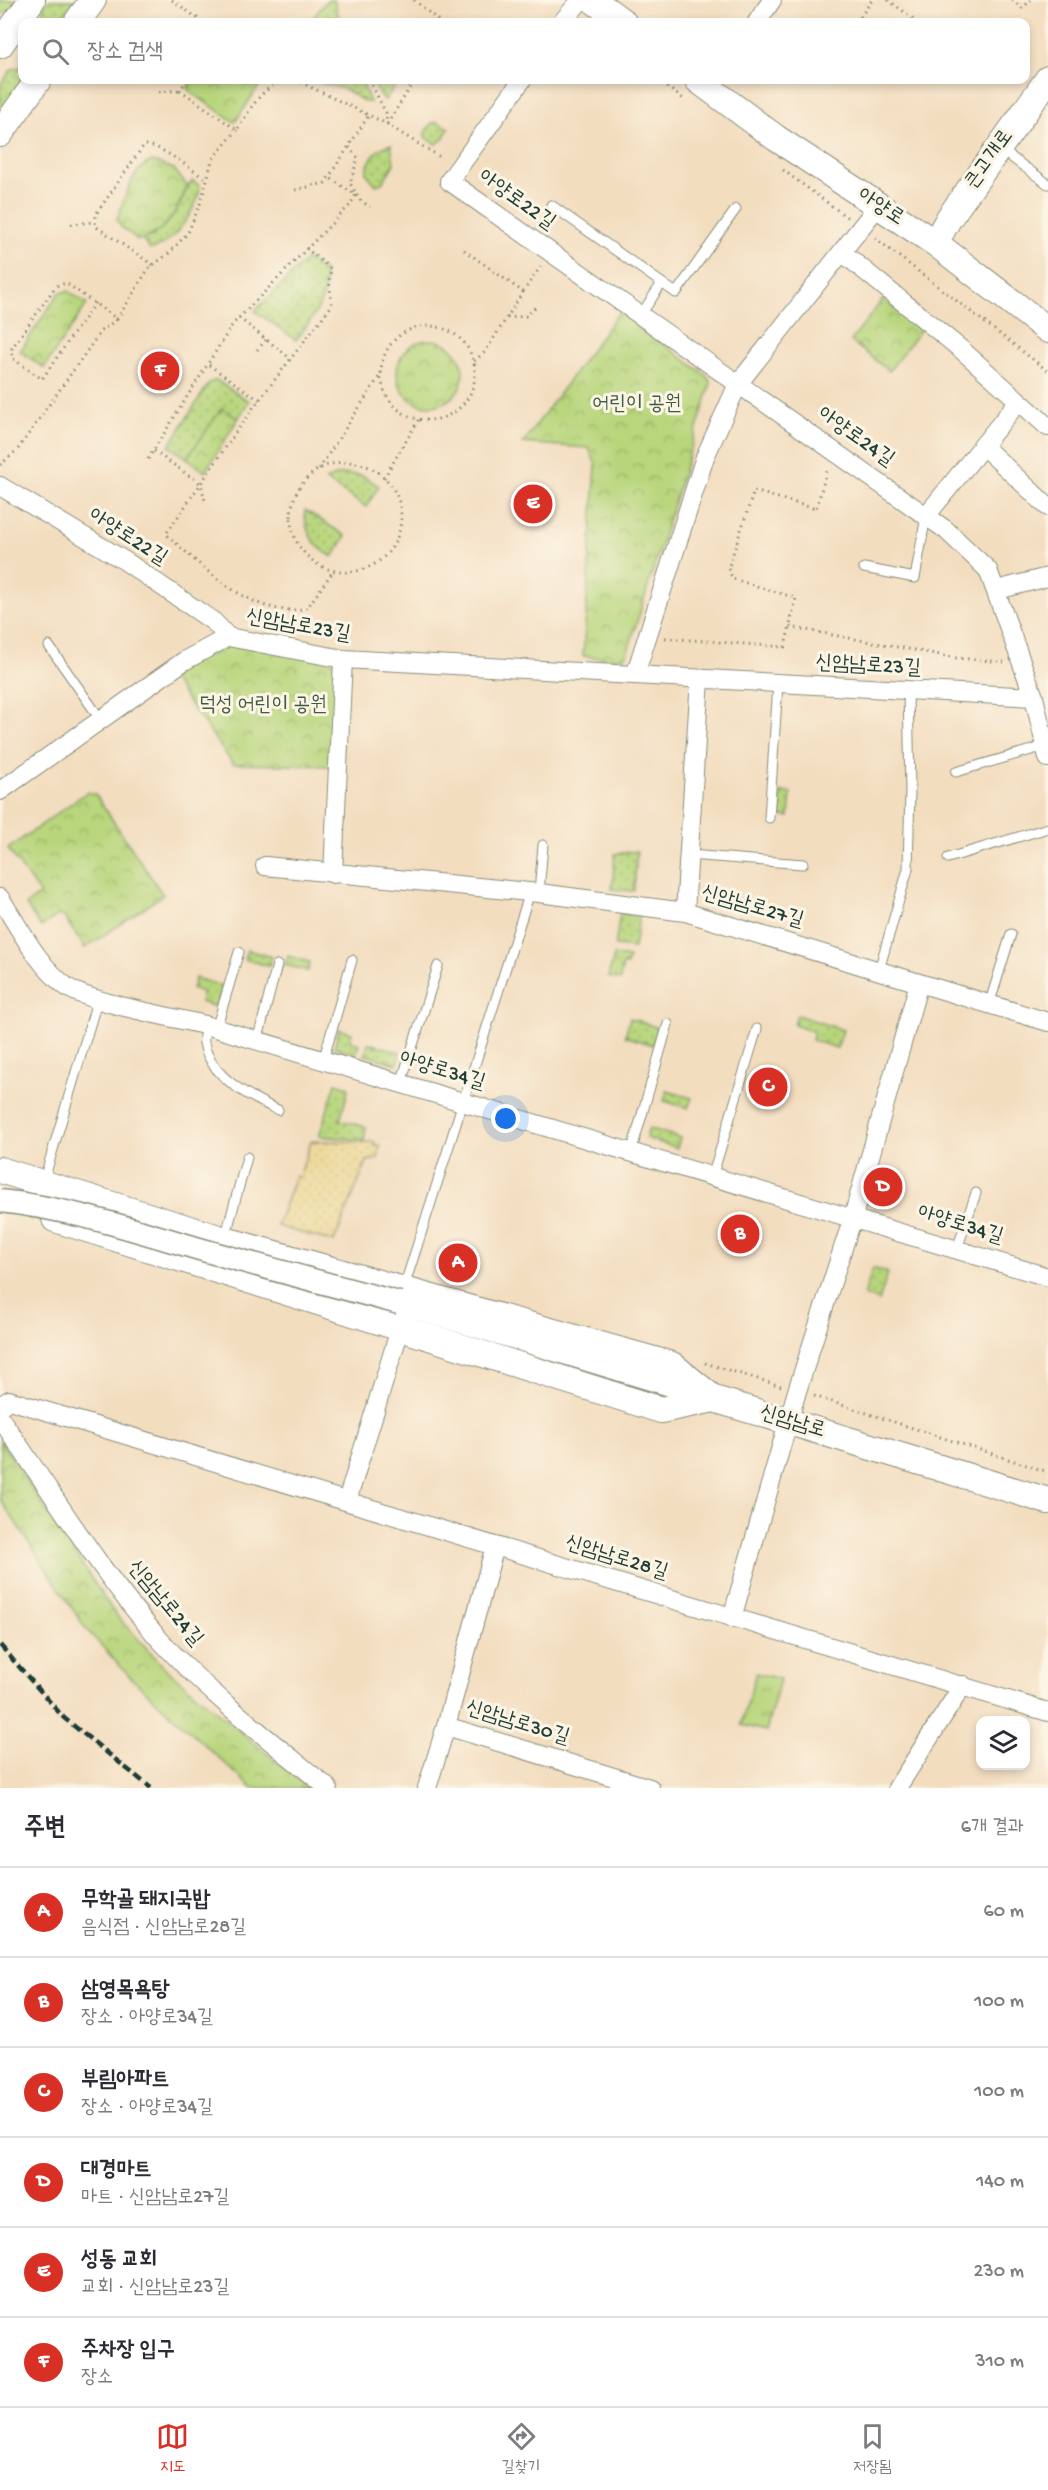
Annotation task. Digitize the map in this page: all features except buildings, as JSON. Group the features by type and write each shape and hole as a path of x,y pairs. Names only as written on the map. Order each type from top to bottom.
{"main road":[{"path":"19,18 32,0"},
{"path":"80,18 93,0"},
{"path":"593,0 618,18"},
{"path":"0,45 18,20"},
{"name":"큰고개로","path":"935,243 949,218 1048,79"},
{"path":"0,134 35,84"},
{"name":"아양로","path":"711,84 877,207 935,243 1048,330"},
{"path":"0,1170 42,1185 225,1240 672,1365 714,1399"},
{"path":"0,1201 661,1410 714,1399"},
{"name":"신암남로","path":"714,1399 1048,1501"}],"street":[{"path":"565,18 581,0"},
{"path":"760,18 772,0"},
{"name":"아양로22길","path":"519,84 449,181 570,267"},
{"path":"635,675 705,457 738,384 877,207"},
{"path":"843,253 963,351 1048,427"},
{"name":"아양로24길","path":"570,267 946,530 988,570 998,590"},
{"path":"926,516 1018,402"},
{"path":"982,445 1048,507"},
{"name":"아양로22길","path":"2,492 125,561 214,622 228,637"},
{"path":"1047,752 1034,698 998,590 1048,577"},
{"name":"신암남로23길","path":"2,784 101,720 184,661 228,637 343,659 1034,698"},
{"path":"333,874 343,659"},
{"path":"685,912 700,680"},
{"name":"신암남로27길","path":"266,866 534,892 685,912 1048,1022"},
{"name":"아양로34길","path":"0,898 47,967 68,987 98,998 211,1027 1048,1277"},
{"path":"732,1618 788,1422 853,1217 919,983"},
{"name":"신암남로","path":"0,1201 43,1205 82,1215 278,1272 399,1303 714,1399"},
{"path":"0,1406 9,1400 347,1501 401,1326"},
{"name":"신암남로24길","path":"0,1418 112,1580 161,1641 218,1696 328,1788"},
{"name":"신암남로28길","path":"347,1501 732,1618 963,1684 1048,1712"},
{"name":"신암남로30길","path":"495,1546 446,1726 617,1783 650,1788"},
{"path":"897,1788 963,1684"},
{"path":"427,1788 446,1726"}],"lane":[{"path":"998,148 1048,184"},
{"path":"551,205 676,293 736,209"},
{"path":"640,316 662,283"},
{"path":"864,568 915,578 926,516"},
{"path":"49,645 101,720"},
{"path":"769,818 778,684"},
{"path":"879,970 908,869 910,789 908,691"},
{"path":"956,772 1047,752"},
{"path":"948,858 1048,828"},
{"path":"403,1291 462,1102 534,892 543,845"},
{"path":"689,855 803,864"},
{"path":"989,1005 1011,934"},
{"path":"239,952 204,1043 213,1065 255,1099 278,1110"},
{"path":"323,1061 352,960"},
{"path":"257,1042 277,965"},
{"path":"401,1083 438,966"},
{"path":"42,1185 50,1168 98,998"},
{"path":"631,1153 668,1024"},
{"path":"712,1177 757,1029"},
{"path":"225,1240 247,1157"},
{"path":"957,1249 976,1193"}],"path":[{"path":"172,0 197,18"},
{"path":"414,0 435,18"},
{"path":"860,18 872,0"},
{"path":"888,0 913,18"},
{"path":"1012,0 1022,8 1031,0"},
{"path":"180,90 184,84"},
{"path":"0,465 18,449 101,331 117,319 153,266 188,233 212,160 237,130 259,96 278,84"},
{"path":"304,84 387,124 440,157"},
{"path":"371,84 386,113 387,124"},
{"path":"387,124 412,84"},
{"path":"159,92 180,90 237,130"},
{"path":"295,190 317,186 330,178 369,115"},
{"path":"153,266 95,225 96,214 144,145 150,144 207,180"},
{"path":"349,147 358,158 350,183 356,195"},
{"path":"330,178 370,207"},
{"path":"148,459 239,318 349,206 356,195"},
{"path":"71,224 94,222"},
{"path":"306,248 331,269 329,280 332,305 259,400 166,534 223,584 257,603 296,611 307,608 334,570"},
{"path":"464,250 523,292"},
{"path":"473,362 485,352 542,265"},
{"path":"95,303 42,379 12,358 12,348 56,286 66,283 95,303 117,319"},
{"path":"507,318 527,316 537,304"},
{"path":"239,318 291,359"},
{"path":"421,327 436,327 462,340 473,362 474,384 468,399 458,411 444,418 419,419 399,410 388,398 382,383 386,353 394,341 406,331 421,327"},
{"path":"257,350 266,339"},
{"path":"209,365 259,400"},
{"path":"319,470 382,373"},
{"path":"384,478 419,419"},
{"path":"154,451 201,484 205,501"},
{"path":"647,636 785,647 796,598 733,579 728,569 754,490 816,509 833,451"},
{"path":"353,463 370,468 384,478 395,493 400,511 399,530 392,547 380,561 363,570 345,573 310,559 299,546 292,530 291,512 296,495 305,480 319,470 335,464 353,463"},
{"path":"790,627 999,664 1020,658"}],"green space":[{"path":"0,0 21,0 13,11 0,14"},
{"path":"48,0 75,0 61,18 45,18 43,8"},
{"path":"327,0 334,0 339,18 313,18"},
{"path":"18,68 18,84 26,84 0,118 0,85 12,69"},
{"path":"190,84 265,84 259,86 235,122 189,91"},
{"path":"324,84 363,84 370,102 365,102 344,89"},
{"path":"375,84 396,84 385,100 378,92"},
{"path":"437,122 449,128 442,140 436,144 425,137 425,132 432,123"},
{"path":"391,144 394,164 382,183 376,185 366,173 367,168 378,151"},
{"path":"152,161 174,169 187,186 169,220 155,233 138,240 121,227 117,219 133,178 144,165"},
{"path":"193,181 200,186 190,214 167,242 150,249 142,239 155,234 167,223"},
{"path":"307,259 324,272 324,291 318,309 296,340 255,311"},
{"path":"68,291 87,304 44,368 20,351 59,293"},
{"path":"883,299 921,329 889,371 851,341"},
{"name":"어린이 공원","path":"619,312 706,375 711,383 628,651 624,657 612,659 583,656 596,465 589,448 523,443"},
{"path":"430,340 443,342 453,350 461,360 463,373 461,386 453,396 443,404 430,406 417,404 407,396 399,386 397,373 399,360 407,350 417,342"},
{"path":"216,380 249,401 238,419 222,408 187,458 169,446 209,383"},
{"path":"222,408 238,419 205,472 187,458"},
{"path":"341,474 361,475 379,486 366,507 325,480"},
{"path":"305,510 346,536 333,557 320,548 312,538 306,525"},
{"name":"덕성 어린이 공원","path":"228,641 340,663 335,766 233,764 170,676"},
{"path":"87,792 95,794 163,895 85,948 64,917 58,915 41,927 26,905 40,894 8,849"},
{"path":"781,792 791,793 789,817 780,816"},
{"path":"637,851 634,891 612,889 615,854"},
{"path":"620,913 639,916 634,948 615,946"},
{"path":"247,950 272,957 269,966 244,959"},
{"path":"614,955 629,958 627,965 623,964 620,980 608,977"},
{"path":"288,956 310,962 308,971 285,965"},
{"path":"195,978 222,986 216,1007 200,1002 203,992 192,989"},
{"path":"797,1015 843,1030 837,1048 812,1040 814,1032 794,1025"},
{"path":"630,1018 658,1028 653,1045 625,1036"},
{"path":"339,1029 352,1033 350,1041 359,1044 356,1054 334,1047"},
{"path":"368,1043 400,1052 397,1064 365,1055"},
{"path":"336,1083 349,1087 340,1120 366,1127 364,1140 319,1136"},
{"path":"667,1091 692,1098 688,1108 664,1101"},
{"path":"649,1128 680,1138 677,1148 646,1138"},
{"path":"873,1268 888,1273 879,1301 864,1295"},
{"path":"0,1440 115,1614 166,1669 308,1788 252,1788 132,1679 86,1629 0,1499"},
{"path":"756,1673 780,1679 766,1731 741,1725"}],"sand":[{"path":"311,1141 375,1142 374,1146 380,1145 378,1159 367,1161 334,1242 277,1226 295,1176 299,1178"}],"railway":[{"path":"0,1645 64,1718 151,1788"}],"place":[{"name":"주차장 입구","path":"160,371"},
{"name":"성동 교회","path":"533,504"},
{"name":"부림아파트","path":"768,1087"},
{"name":"대경마트","path":"883,1187"},
{"name":"삼영목욕탕","path":"740,1234"},
{"name":"무학골 돼지국밥","path":"458,1263"}]}
